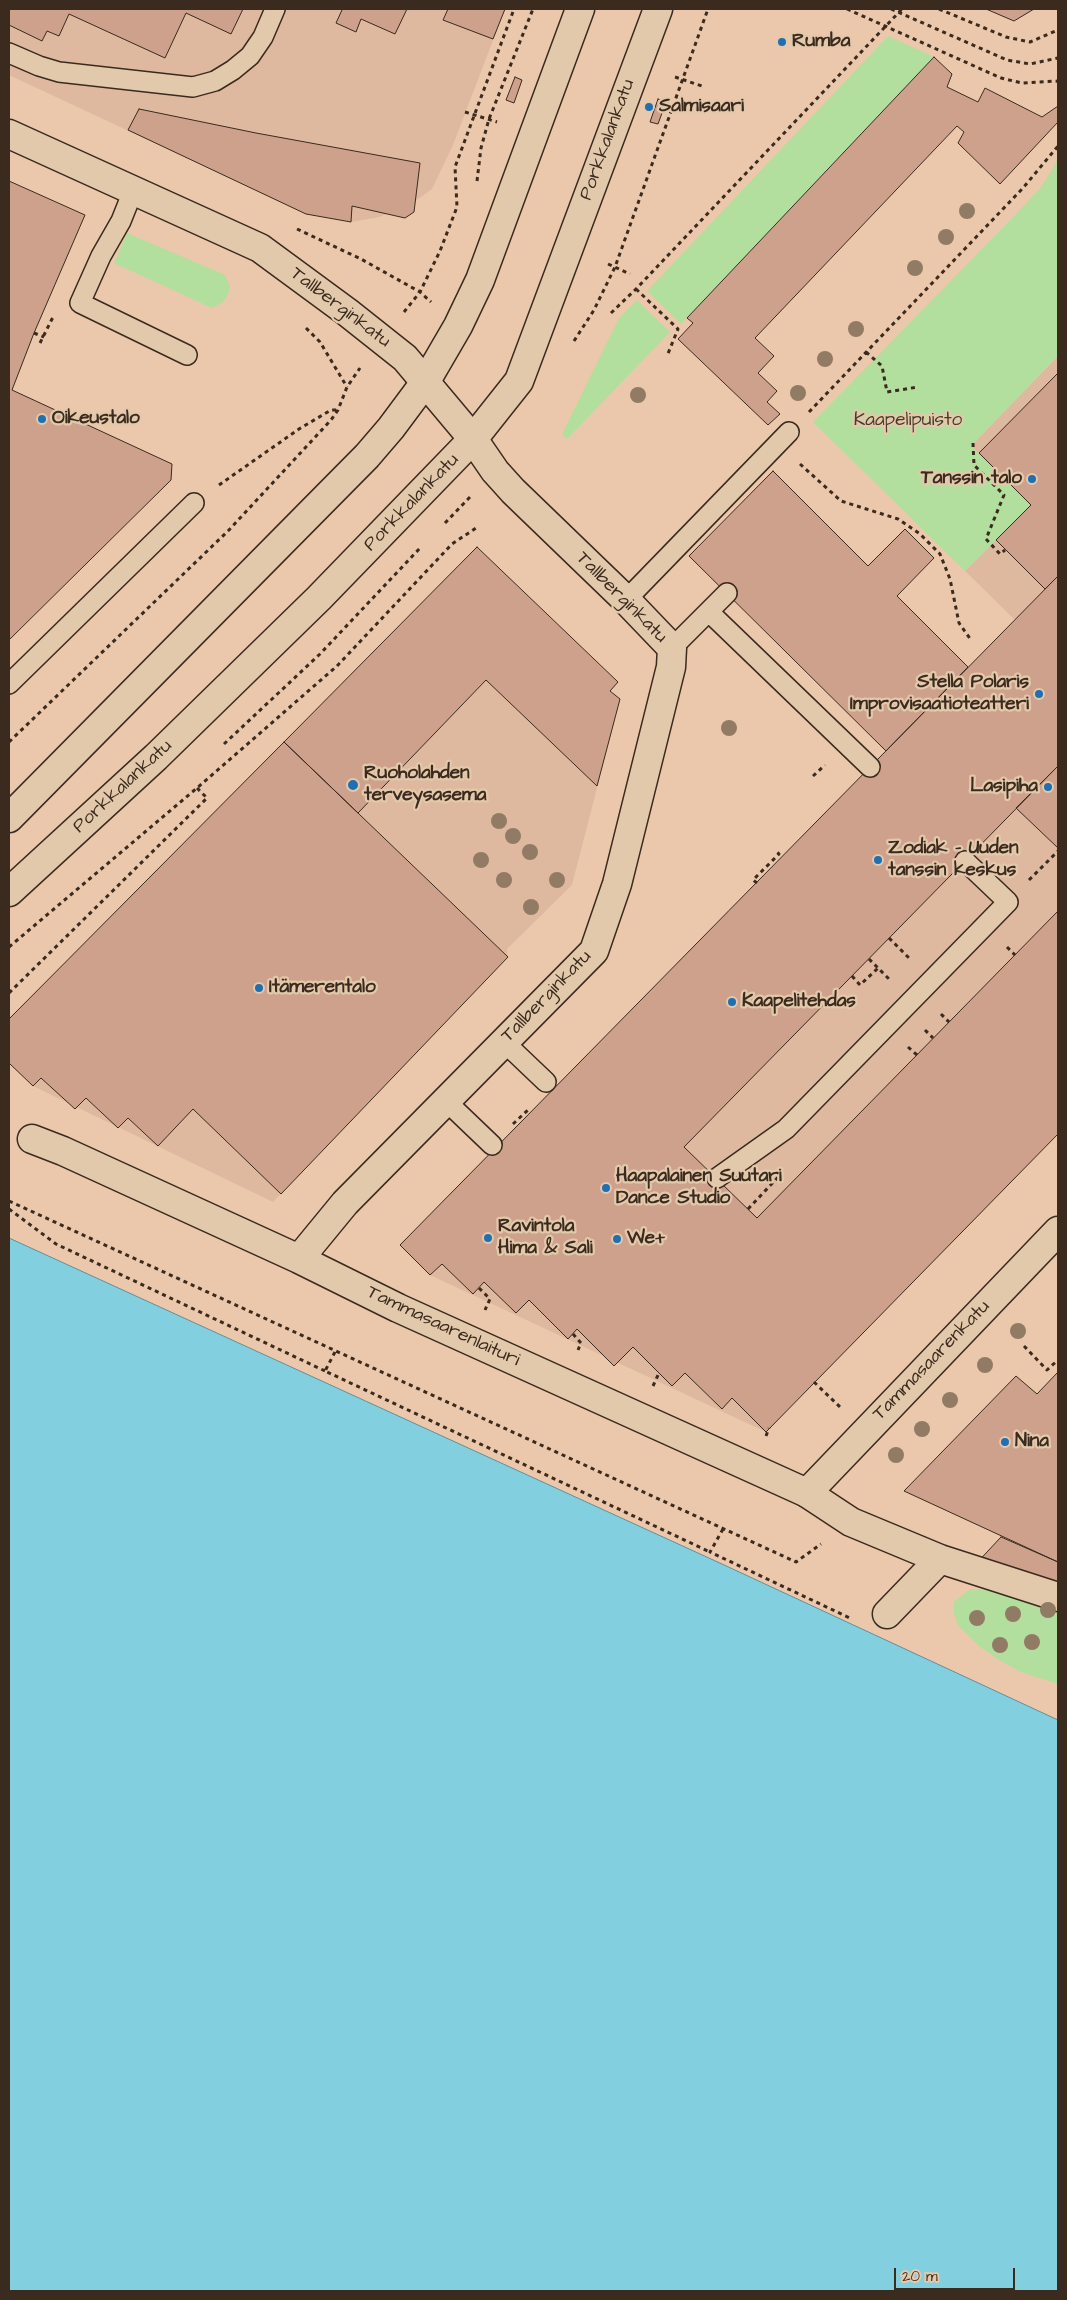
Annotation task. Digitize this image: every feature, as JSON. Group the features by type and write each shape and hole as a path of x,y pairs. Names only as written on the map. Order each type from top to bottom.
{"street":[{"path":"9,818 367,456 426,381 458,326 480,280 580,9"},
{"name":"Porkkalankatu","path":"9,892 156,756 312,605 473,440 519,381 658,9"},
{"name":"Tallberginkatu","path":"9,134 260,248 382,340 405,358 426,381 473,440 494,471 626,600 672,648 671,667 618,884 594,951 328,1221 299,1258"},
{"name":"Tammasaarenlaituri","path":"32,1139 63,1151 299,1258 398,1308 807,1493 851,1522 940,1558 1058,1597"},
{"name":"Tammasaarenkatu","path":"807,1493 1058,1231"},
{"path":"887,1614 940,1558"}],"lane":[{"path":"9,52 39,66 59,72 193,87 215,81 233,70 250,56 263,37 275,9"},
{"path":"133,190 121,221 100,256 80,303 187,355"},
{"path":"626,600 784,438"},
{"path":"9,684 194,502"},
{"path":"672,648 727,593"},
{"path":"709,612 870,767"},
{"path":"716,1178 786,1129 1008,902 964,861"},
{"path":"504,1042 546,1082"},
{"path":"446,1101 492,1145"}],"path":[{"path":"9,742 228,531 331,420 338,410 346,387 420,292 440,251 457,207 455,167 473,114 514,9"},
{"path":"476,188 481,148 489,119 533,9"},
{"path":"573,343 594,310 615,268 708,9"},
{"path":"847,9 1001,78 1022,83 1058,81"},
{"path":"891,9 1007,60 1030,64 1058,58"},
{"path":"611,313 902,9"},
{"path":"939,9 1006,37 1030,42 1058,30"},
{"path":"675,77 702,86"},
{"path":"465,112 497,122"},
{"path":"971,640 959,623 950,579 940,554 920,534 898,519 841,501 784,438 1023,188 1058,146"},
{"path":"608,264 630,274"},
{"path":"636,289 678,329 667,356"},
{"path":"302,324 320,342 346,387"},
{"path":"34,333 44,337"},
{"path":"866,352 882,366 887,392 918,387"},
{"path":"194,502 299,429 331,410 338,410"},
{"path":"972,443 974,465 1004,495 986,539 1000,554 1005,550"},
{"path":"9,947 197,788 337,666 452,544 476,528"},
{"path":"9,994 207,798 197,788"},
{"path":"757,883 753,880 779,854 776,851"},
{"path":"1008,902 1058,851"},
{"path":"1004,945 1015,955"},
{"path":"852,976 860,986 878,968"},
{"path":"938,1012 949,1022"},
{"path":"492,1145 550,1087 546,1082"},
{"path":"9,1201 796,1562 851,1522"},
{"path":"9,1209 56,1244 868,1626 887,1614"},
{"path":"479,1288 490,1299 483,1315"},
{"path":"573,1334 581,1343"},
{"path":"1024,1346 1047,1370 1058,1360"},
{"path":"325,1371 335,1352"},
{"path":"814,1382 844,1411"},
{"path":"710,1552 723,1529"}],"shaded area":[{"path":"9,9 505,9 453,145 432,189 411,204 379,217 351,222 306,214 9,75"},
{"name":"Kaapelitehdas","path":"1058,356 1058,1134 766,1432 430,1275 400,1245 1015,620 965,571 1031,505 971,446"},
{"path":"477,547 618,682 610,691 620,699 572,885 507,949 508,957 273,1202 33,1086 9,1063 9,1019"}],"green space":[{"path":"888,36 934,57 681,324 647,291"},
{"name":"Kaapelipuisto","path":"1058,159 1058,356 971,446 1031,505 965,571 813,422 1016,214 1042,186"},
{"path":"127,233 225,275 230,286 228,295 223,302 212,308 114,263"},
{"path":"637,300 670,332 567,439 562,434 619,318"},
{"path":"970,1589 1002,1590 1058,1607 1058,1684 1021,1672 999,1660 980,1647 958,1626 954,1613 954,1602"}],"water":[{"path":"9,1238 1058,1720 1058,2291 9,2291"}],"building":[{"path":"9,9 243,9 231,34 186,13 165,58 69,14 59,36 47,31 42,41 9,25"},
{"path":"340,9 407,9 395,34 361,19 356,32 336,23 342,10"},
{"path":"448,9 505,9 493,39 443,20"},
{"path":"986,9 1034,9 1014,21"},
{"path":"934,57 952,74 947,87 978,102 985,88 1042,117 1058,106 1058,122 1000,184 958,143 964,132 957,126 755,338 774,356 758,373 777,391 767,402 780,414 768,425 678,339 693,323 687,318"},
{"path":"515,77 522,80 514,103 506,100"},
{"path":"658,99 666,102 658,124 650,122"},
{"path":"139,109 420,163 414,212 405,218 352,206 351,222 306,214 128,130"},
{"name":"Oikeustalo","path":"9,181 85,215 34,333 12,390 172,464 171,480 9,640"},
{"name":"Tanssin talo","path":"1058,373 1058,576 1045,589 996,540 1031,505 979,453"},
{"path":"773,471 868,566 905,529 934,558 897,596 968,667 886,751 689,556"},
{"path":"477,547 618,682 610,691 620,699 597,786 486,680 358,813 284,742"},
{"name":"Kaapelitehdas","path":"1058,576 1058,766 684,1147 757,1218 1058,911 1058,1134 766,1432 732,1398 722,1409 685,1373 672,1386 633,1347 614,1366 577,1329 568,1339 529,1300 516,1313 484,1282 473,1294 442,1264 430,1275 400,1245"},
{"name":"Itämerentalo","path":"284,742 508,957 281,1194 193,1109 158,1146 128,1118 118,1128 86,1098 75,1109 41,1078 33,1086 9,1063 9,1019"},
{"name":"Lasipiha","path":"1058,766 1058,848 1016,808"},
{"name":"Nina","path":"1058,1372 1058,1562 904,1491 1016,1376 1037,1394"},
{"path":"1001,1537 1058,1562 1058,1594 974,1566"}],"place":[{"name":"Rumba","path":"782,42"},
{"name":"Salmisaari","path":"649,107"},
{"name":"Oikeustalo","path":"42,419"},
{"name":"Tanssin talo","path":"1032,479"},
{"name":"Stella Polaris Improvisaatioteatteri","path":"1039,694"},
{"name":"Ruoholahden terveysasema","path":"353,785"},
{"name":"Lasipiha","path":"1048,787"},
{"name":"Zodiak - Uuden tanssin keskus","path":"878,860"},
{"name":"Itämerentalo","path":"259,988"},
{"name":"Kaapelitehdas","path":"732,1002"},
{"name":"Haapalainen Suutari Dance Studio","path":"606,1188"},
{"name":"Ravintola Hima & Sali","path":"488,1238"},
{"name":"We+","path":"617,1239"},
{"name":"Nina","path":"1005,1442"}]}
